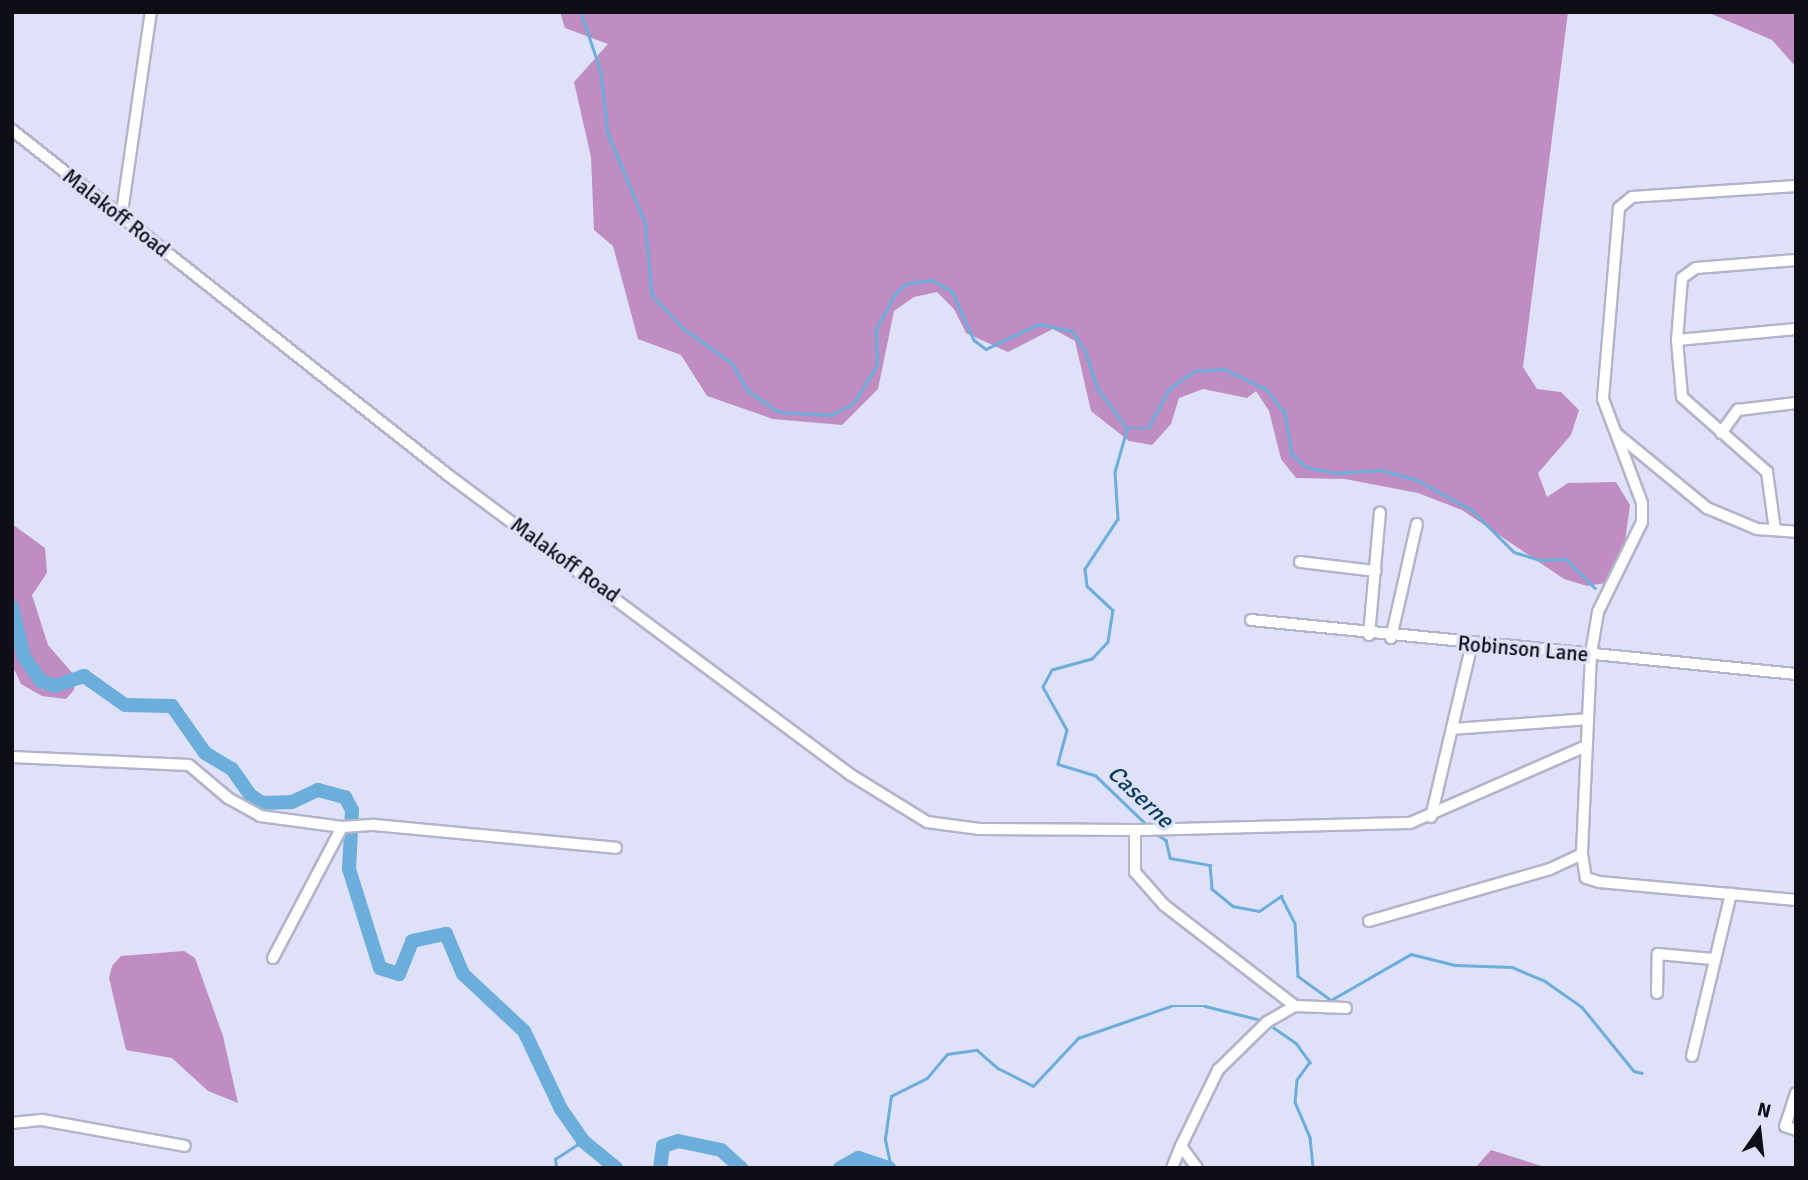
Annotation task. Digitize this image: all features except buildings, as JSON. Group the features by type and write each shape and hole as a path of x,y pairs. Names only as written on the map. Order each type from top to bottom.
{"street":[{"path":"121,219 151,12"},
{"name":"Malakoff Road","path":"12,130 121,219 448,475 851,775 927,822 980,829 1139,830 1410,823 1431,817 1586,746"},
{"path":"1796,186 1623,201 1603,399 1612,429 1642,503 1642,522 1598,612 1591,654 1582,855 1586,878 1599,882 1796,900"},
{"path":"1775,530 1767,472 1682,397 1677,340 1682,278 1688,271 1796,260"},
{"path":"1677,340 1796,329"},
{"path":"1721,433 1738,410 1796,403"},
{"path":"1612,429 1707,508 1740,525 1796,532"},
{"path":"1369,635 1380,512"},
{"path":"1391,638 1418,524"},
{"path":"1300,562 1375,571"},
{"name":"Robinson Lane","path":"1251,620 1391,638 1796,674"},
{"path":"1431,817 1472,644"},
{"path":"1451,729 1588,719"},
{"path":"12,757 189,765 228,798 260,816 342,827 374,825 616,848"},
{"path":"273,958 342,827"},
{"path":"1139,830 1135,872 1142,885 1294,1006"},
{"path":"1369,921 1550,869 1582,855"},
{"path":"1692,1056 1713,959 1731,894"},
{"path":"1657,993 1658,954 1713,959"},
{"path":"1172,1168 1218,1070 1275,1015 1294,1006 1346,1009"},
{"path":"1791,1128 1796,1093"},
{"path":"12,1124 43,1120 185,1146"},
{"path":"1181,1146 1196,1168"}],"shaded area":[{"path":"560,12 1568,12 1523,367 1537,389 1561,392 1579,410 1571,435 1538,473 1547,497 1568,483 1616,482 1630,505 1623,556 1612,582 1587,586 1564,579 1462,510 1418,493 1345,479 1296,478 1281,459 1269,411 1256,391 1247,398 1203,389 1179,398 1171,424 1152,445 1129,441 1091,411 1075,341 1053,329 1008,352 966,333 954,309 937,292 914,297 894,311 878,389 842,425 773,419 707,396 681,355 638,339 613,246 594,230 591,157 574,82 608,44 565,28"},
{"path":"1707,12 1796,12 1796,67 1772,40"},
{"path":"12,524 45,548 47,573 32,595 48,645 75,676 74,690 66,699 42,696 21,684 12,665"},
{"path":"184,951 195,958 223,1036 238,1103 208,1091 172,1058 126,1050 109,978 112,966 121,956"},
{"path":"1491,1150 1548,1168 1475,1168"}],"waterway":[{"path":"581,12 601,72 608,134 645,222 652,295 683,328 732,363 748,391 779,412 831,415 853,404 877,365 876,329 894,295 906,284 932,280 952,291 974,340 986,349 1039,324 1072,331 1085,350 1098,389 1127,428 1148,428 1169,389 1195,371 1224,369 1266,389 1285,413 1292,455 1307,467 1335,473 1382,470 1417,480 1472,510 1514,552 1541,560 1566,559 1595,588"},
{"name":"Caserne","path":"1127,430 1115,472 1118,519 1085,569 1087,586 1113,610 1108,642 1092,659 1052,670 1043,687 1067,730 1058,764 1095,775 1147,825"},
{"path":"12,607 24,657 41,681 55,686 84,676 125,705 172,706 205,753 232,769 250,795 262,803 292,802 318,790 345,797 352,810 349,869 380,968 399,974 412,941 446,934 463,974 524,1031 561,1109 583,1141 616,1168"},
{"name":"Caserne","path":"1157,834 1166,840 1170,858 1210,865 1212,889 1233,906 1259,911 1281,896 1295,923 1298,976 1331,1000 1411,954 1455,965 1512,967 1545,981 1582,1007 1634,1071 1642,1073"},
{"path":"891,1168 885,1139 891,1096 927,1078 947,1054 977,1050 998,1068 1033,1086 1078,1038 1171,1006 1205,1006 1261,1020"},
{"path":"1270,1025 1296,1043 1310,1062 1297,1080 1295,1102 1310,1138 1313,1168"},
{"path":"556,1168 555,1159 583,1141"},
{"path":"660,1168 663,1146 678,1141 721,1150 741,1168"},
{"path":"840,1168 858,1158 889,1168"}]}
